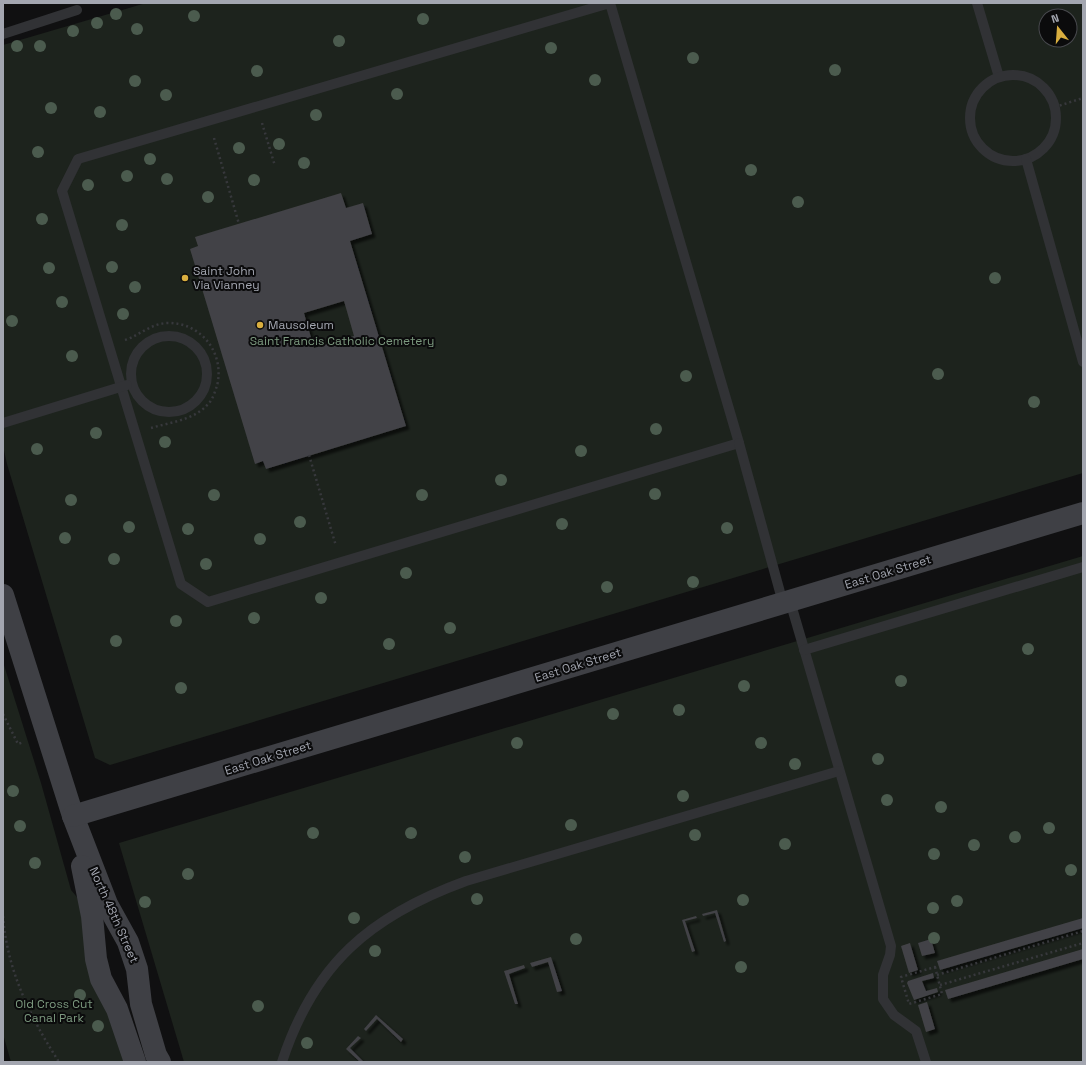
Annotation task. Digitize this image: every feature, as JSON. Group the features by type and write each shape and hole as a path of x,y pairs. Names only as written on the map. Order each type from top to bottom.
{"street":[{"name":"East Oak Street","path":"73,816 1083,513"},
{"name":"North 48th Street","path":"3,595 73,816 108,904 128,942 137,969 141,1004 156,1055 160,1062"},
{"name":"North 48th Street","path":"73,816 92,916 96,959 101,979 118,1009 134,1062"}],"lane":[{"path":"739,443 208,602 181,584 62,191 78,159 209,122 610,3 739,443 787,602 804,650 891,946 890,955 883,975 883,999 894,1015 916,1031 926,1062"},
{"path":"977,3 999,77"},
{"path":"3,34 77,10"},
{"path":"1012,75 1026,76 1039,83 1048,92 1055,107 1057,118 1054,132 1048,144 1038,154 1026,160 1011,161 996,158 984,150 974,138 970,124 970,109 976,96 986,84 999,77 1012,75"},
{"path":"1026,160 1083,362"},
{"path":"172,336 184,338 194,345 202,354 206,365 207,377 204,390 196,401 185,408 172,412 159,410 147,405 138,396 132,384 131,372 133,360 144,346 160,337 172,336"},
{"path":"3,423 132,384"},
{"path":"804,650 1083,567"},
{"path":"282,1062 291,1034 307,1001 326,973 351,946 378,924 410,905 437,892 466,881 839,771"}],"path":[{"path":"1055,107 1083,98"},
{"path":"258,107 275,166"},
{"path":"209,122 239,224"},
{"path":"109,344 134,337 151,326 167,323 180,324 203,336 218,361 220,374 210,403 189,418 136,432"},
{"path":"309,455 341,562"},
{"path":"3,714 18,744 24,742"},
{"path":"3,916 4,934 18,987 38,1030 59,1062"},
{"path":"937,975 1083,932"},
{"path":"940,985 1083,942"},
{"path":"935,968 937,975 942,994 909,1004 901,977 935,968"}],"green space":[{"name":"Saint Francis Catholic Cemetery","path":"146,3 1083,3 1083,473 110,765 95,758 7,464 3,446 3,45"},
{"path":"1083,556 1083,1062 184,1062 119,843"},
{"name":"Old Cross Cut Canal Park","path":"3,662 41,783 71,890 81,902 127,1062 11,1062 3,1034"}],"building":[{"name":"Mausoleum","path":"341,193 346,208 363,203 372,234 350,241 406,426 266,469 263,461 255,464 190,249 198,246 195,237","holes":["344,301 354,336 314,348 304,313"]},
{"path":"717,910 726,941 724,942 715,913 703,916 702,914"},
{"path":"696,916 697,918 685,921 695,951 692,952 682,920"},
{"path":"1083,918 1083,928 940,970 937,961"},
{"path":"931,939 935,953 922,956 918,943"},
{"path":"910,943 918,970 909,973 901,946"},
{"path":"1083,949 1083,959 948,999 945,990"},
{"path":"551,957 562,991 557,992 548,962 532,967 530,963"},
{"path":"524,965 525,968 509,974 518,1004 515,1004 504,971"},
{"path":"933,973 934,978 922,981 926,991 937,988 938,992 914,1000 907,983 908,981"},
{"path":"927,1002 935,1029 926,1032 918,1005"},
{"path":"376,1015 403,1039 401,1042 377,1019 366,1031 364,1029"},
{"path":"358,1036 361,1038 350,1048 364,1062 360,1062 346,1049"}],"place":[{"name":"Saint John Via Vianney","path":"185,278"},
{"name":"Mausoleum","path":"260,325"}]}
